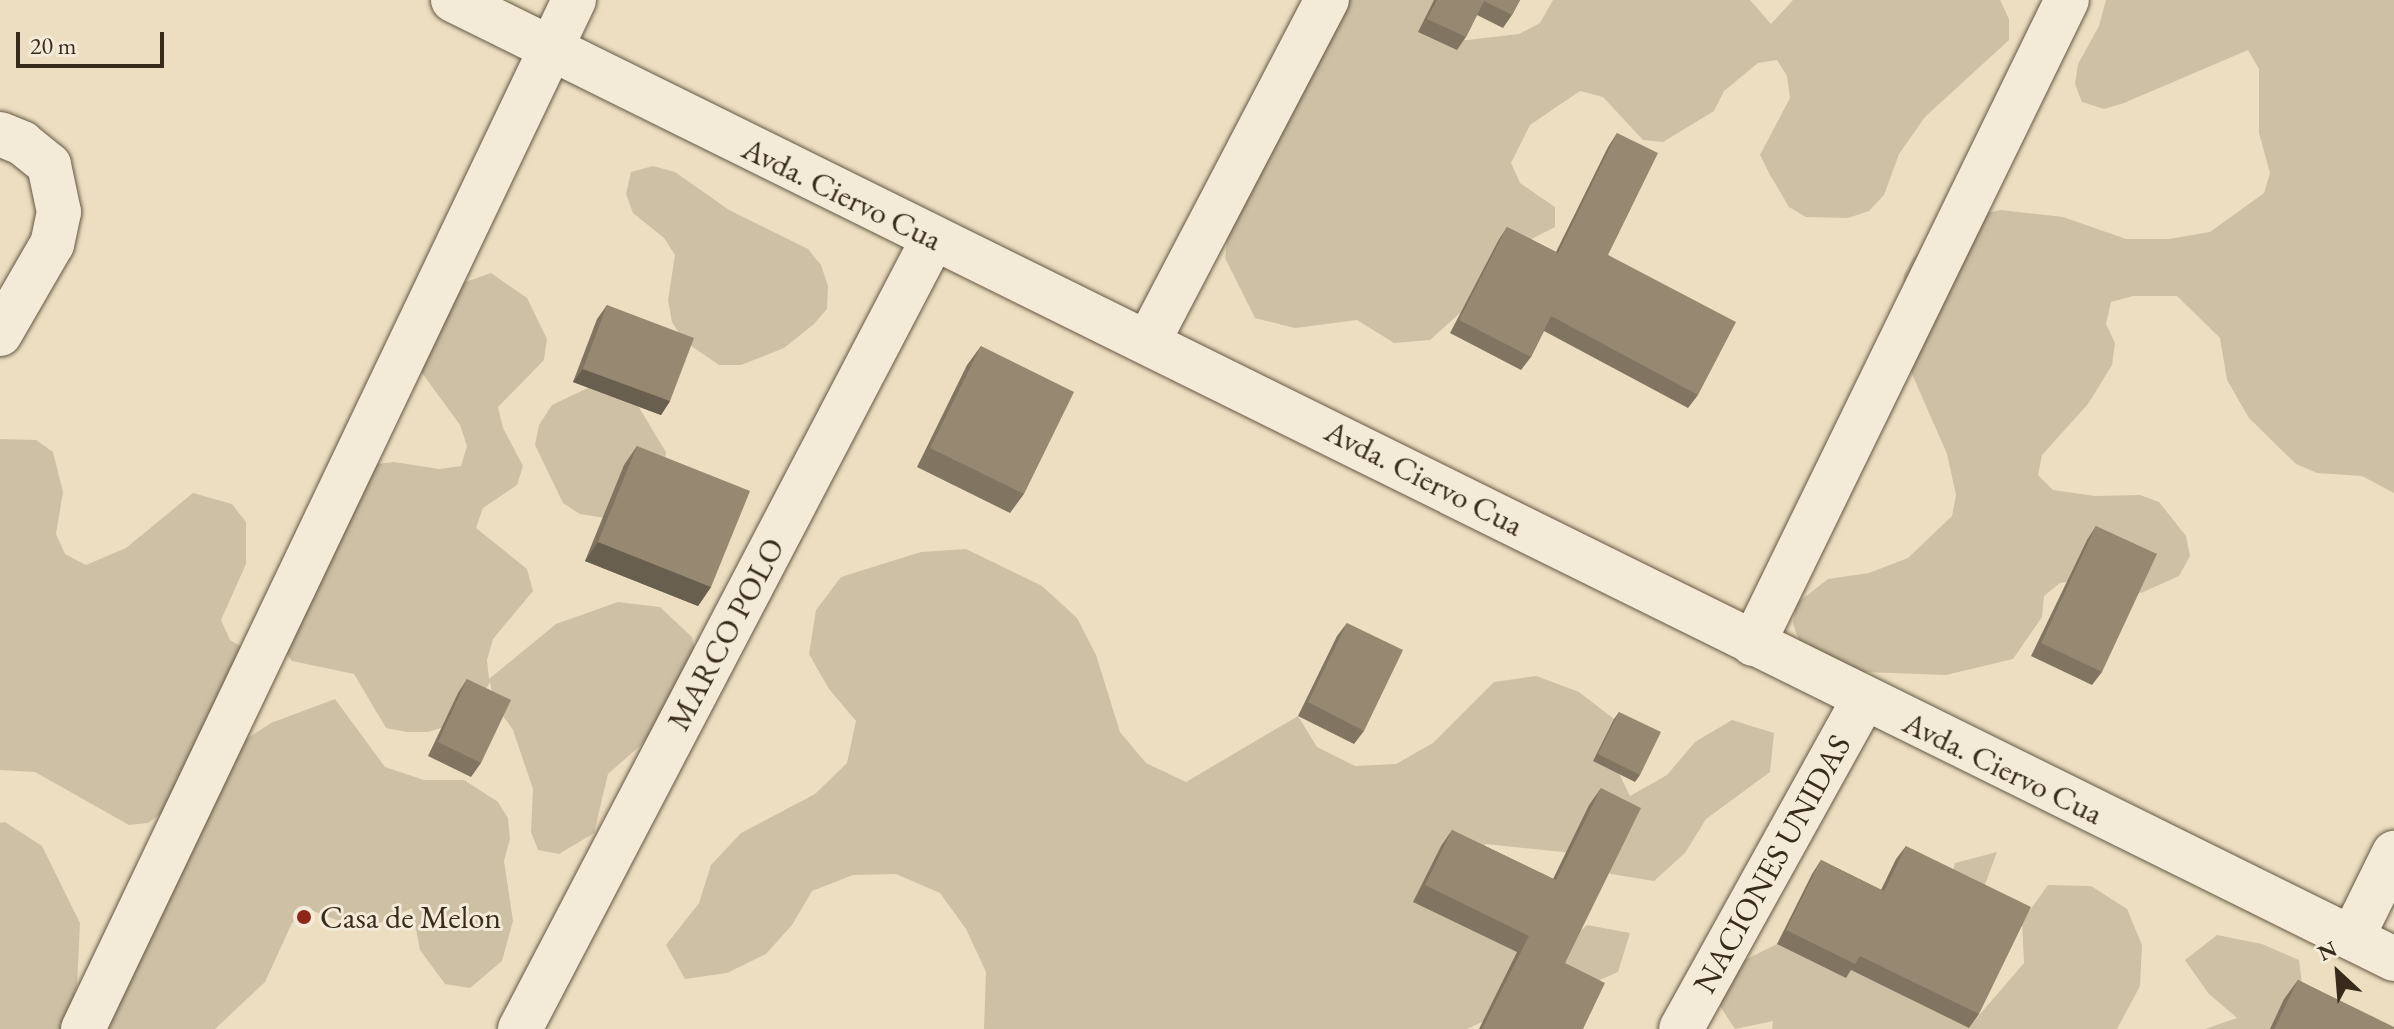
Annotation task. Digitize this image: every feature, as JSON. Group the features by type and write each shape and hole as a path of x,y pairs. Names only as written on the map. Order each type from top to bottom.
{"street":[{"name":"Avda. Ciervo Cua","path":"453,0 933,239 1149,340 1863,700 2394,959"},
{"path":"83,1029 574,0"},
{"path":"1149,340 1327,0"},
{"path":"1753,644 2067,0"},
{"path":"0,134 22,143 49,165 59,212 52,244 0,334"},
{"name":"MARCO POLO","path":"520,1029 933,239"},
{"name":"NACIONES UNIDAS","path":"1681,1029 1863,700"},
{"path":"2352,938 2394,853"}],"shaded area":[{"path":"1343,0 1449,0 1458,41 1519,34 1540,23 1553,0 1750,0 1771,24 1793,0 2000,0 2009,19 2009,40 1925,117 1899,154 1884,195 1869,211 1848,218 1806,217 1789,207 1760,155 1790,98 1787,76 1777,60 1758,63 1724,91 1714,111 1663,142 1643,140 1603,97 1580,91 1530,125 1511,163 1520,183 1555,207 1555,227 1491,260 1461,312 1430,340 1394,343 1357,320 1295,328 1255,318 1225,258 1236,170"},
{"path":"2106,0 2394,0 2394,493 2362,476 2317,473 2296,464 2249,418 2227,380 2220,338 2177,296 2133,296 2111,302 2106,324 2115,343 2112,365 2088,404 2042,455 2038,475 2053,490 2095,496 2140,495 2159,502 2186,536 2190,556 2179,576 2141,593 2102,577 2060,583 2044,596 2042,617 2013,659 1946,675 1836,671 1800,643 1793,624 1796,604 1828,579 1869,573 1908,558 1952,516 1956,495 1947,454 1898,342 1904,275 1913,258 1962,218 2001,210 2063,217 2126,239 2169,239 2210,232 2264,193 2270,173 2259,133 2259,69 2248,50 2124,103 2104,109 2082,102 2075,84 2078,64 2099,26"},
{"path":"653,166 675,172 729,210 808,249 821,265 828,286 827,309 814,324 784,348 741,365 719,365 684,341 672,322 668,300 675,255 664,238 633,213 626,194 631,172"},
{"path":"491,273 527,298 547,339 544,360 498,407 503,428 523,466 517,485 483,508 476,528 527,569 533,591 493,639 487,660 489,679 556,624 618,602 660,607 692,637 696,657 659,729 608,774 594,833 559,854 538,850 531,832 533,789 513,730 494,703 490,682 469,719 428,732 407,732 386,728 354,674 292,661 279,644 294,533 332,476 350,467 394,462 439,469 461,466 467,446 460,425 422,373 406,331 429,295"},
{"path":"592,386 632,396 666,452 660,493 632,522 580,514 563,503 535,445 539,425 552,405"},
{"path":"0,439 36,440 53,452 63,492 56,534 65,554 86,565 126,548 193,493 232,504 246,522 246,564 221,620 230,640 266,661 179,800 148,823 129,825 35,772 0,770"},
{"path":"966,549 1042,586 1077,618 1096,655 1120,732 1146,763 1186,782 1298,716 1317,747 1355,766 1396,764 1433,743 1494,682 1536,676 1579,692 1614,719 1612,759 1630,796 1667,775 1695,742 1732,720 1774,733 1770,772 1706,819 1685,853 1654,881 1611,874 1573,853 1486,844 1458,873 1574,937 1587,925 1630,933 1618,972 1581,988 1542,994 1467,1029 984,1029 986,972 966,929 940,893 896,874 853,875 812,891 792,925 766,954 727,973 685,979 666,945 699,903 711,865 741,833 815,794 847,763 856,721 829,689 809,654 816,610 841,577 921,552"},
{"path":"335,699 385,767 424,780 464,780 498,802 508,818 510,839 504,861 513,921 502,961 470,988 445,984 420,950 412,908 375,925 352,926 311,910 292,923 265,982 215,1029 108,1029 93,963 101,939 237,745 271,723"},
{"path":"5,822 42,846 80,923 77,986 62,1029 0,1029 0,823"},
{"path":"1997,852 1983,890 1969,1027 2024,963 2022,921 2048,885 2091,886 2127,909 2142,945 2140,986 2117,1029 1772,1029 1773,1021 1735,1029 1716,1000 1739,963 1777,944 1819,936 1949,885 1955,863"},
{"path":"2217,935 2262,944 2299,960 2304,1000 2301,1029 2205,1029 2237,1018 2208,993 2185,960"}],"building":[{"path":"1437,0 1520,0 1512,15 1484,1 1466,37 1427,19"},
{"path":"1617,133 1658,153 1608,255 1736,322 1698,395 1551,316 1531,357 1459,320 1507,227 1558,253"},
{"path":"607,305 694,338 670,401 583,369"},
{"path":"981,346 1074,392 1024,494 930,448"},
{"path":"637,446 750,491 711,587 598,542"},
{"path":"2096,526 2157,554 2102,672 2041,643"},
{"path":"1347,623 1403,650 1364,731 1308,702"},
{"path":"467,679 511,700 481,763 438,742"},
{"path":"1619,712 1661,732 1640,775 1598,754"},
{"path":"1601,788 1641,808 1565,963 1605,983 1583,1029 1482,1029 1529,936 1425,885 1452,830 1556,880"},
{"path":"1906,846 2031,907 1979,1014 1860,956 1855,964 1786,930 1821,860 1884,891"},
{"path":"2298,980 2394,1027 2394,1029 2274,1029"}],"place":[{"name":"Casa de Melon","path":"304,917"}]}
